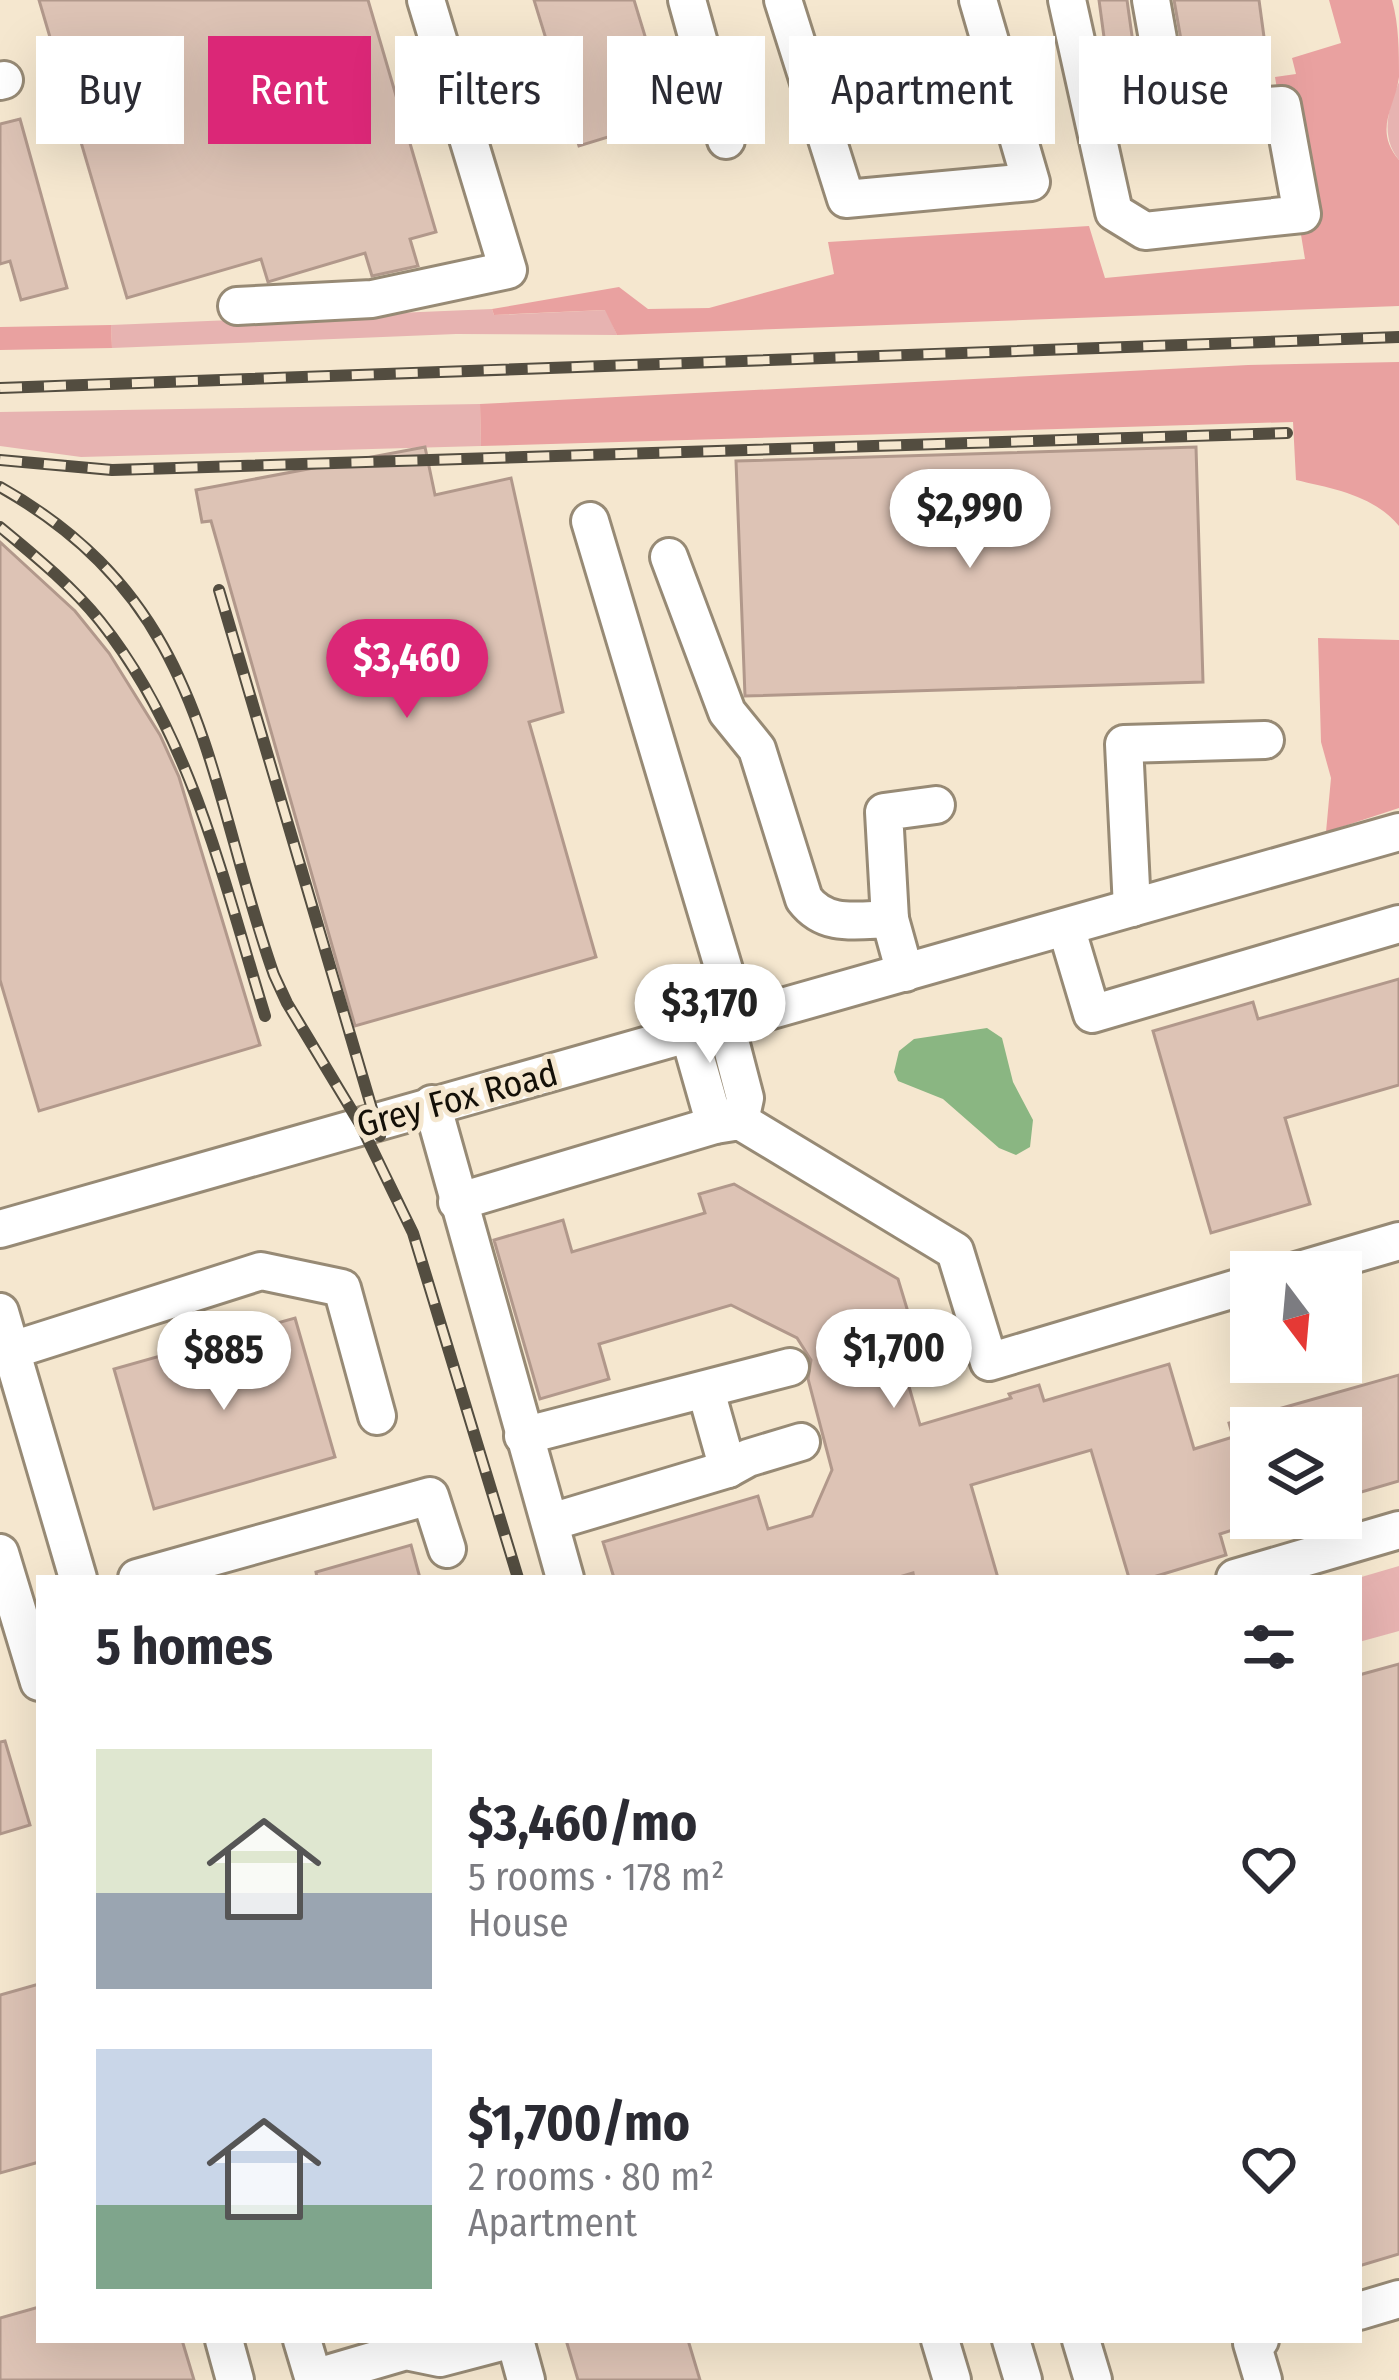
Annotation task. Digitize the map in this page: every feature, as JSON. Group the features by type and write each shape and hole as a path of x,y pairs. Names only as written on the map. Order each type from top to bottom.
{"street":[{"path":"237,305 372,299 508,270 426,0"},
{"path":"687,0 697,36"},
{"path":"783,0 846,199 1031,182 978,0"},
{"path":"1067,0 1114,212 1145,231 1302,214 1282,105 1172,112 1151,0"},
{"path":"458,1202 727,1123 745,1098 733,1023 590,521"},
{"path":"669,557 727,712 757,749 804,898 820,918 890,919"},
{"path":"1132,908 1124,744 1265,740"},
{"path":"905,973 890,919 884,812 936,805"},
{"name":"Grey Fox Road","path":"0,1229 1399,832"},
{"path":"1066,927 1092,1014 1399,924"},
{"path":"688,1034 727,1123 955,1251 989,1362 1230,1290"},
{"path":"432,1105 564,1575"},
{"path":"1362,1252 1399,1241"},
{"path":"6,1352 261,1271 342,1288 377,1415"},
{"path":"0,1312 6,1352 77,1575"},
{"path":"523,1436 790,1367"},
{"path":"706,1390 728,1469"},
{"path":"551,1522 801,1442"},
{"path":"147,1575 430,1496 446,1549"},
{"path":"1244,1575 1399,1530"},
{"path":"0,1553 36,1672"},
{"path":"1362,2310 1399,2299"},
{"path":"225,2343 235,2380"},
{"path":"303,2343 314,2379 406,2351 443,2369 505,2343"},
{"path":"513,2343 526,2380"},
{"path":"941,2343 952,2380"},
{"path":"1012,2343 1023,2380"},
{"path":"1082,2343 1093,2380"},
{"path":"1255,2343 1263,2380"}],"shaded area":[{"path":"1329,0 1392,0 1399,77 1387,138 1399,160 1399,306 617,335 605,310 494,315 492,309 619,287 648,309 709,308 834,274 828,242 1089,226 1105,278 1305,259 1275,77 1296,74 1292,58 1341,43"},
{"path":"1399,82 1399,160 1389,142 1388,122"},
{"path":"492,309 494,315 606,310 617,335 456,334 112,348 111,325"},
{"path":"111,325 112,348 0,350 0,327"},
{"path":"1399,362 1399,526 1365,500 1296,480 1293,422 481,446 480,404 1248,365"},
{"path":"480,404 481,446 81,457 0,446 0,412"},
{"path":"1318,638 1399,640 1399,808 1326,832 1331,778 1321,742"},
{"path":"987,1028 1002,1038 1013,1082 1033,1120 1030,1147 1016,1155 999,1148 943,1099 898,1081 894,1072 899,1051 914,1039"},
{"path":"1399,1566 1399,1631 1362,1641 1362,1577"}],"building":[{"path":"39,0 368,0 395,92 395,144 410,144 436,232 410,239 418,266 372,276 365,253 268,282 261,259 127,298 82,144 184,144 184,36 50,36"},
{"path":"534,0 634,0 645,36 607,36 607,137 579,146 578,144 583,144 583,36 545,36"},
{"path":"1099,0 1127,0 1132,36 1104,36"},
{"path":"1174,0 1259,0 1264,36 1180,36"},
{"path":"20,119 67,288 21,300 10,261 0,264 0,124"},
{"path":"425,447 435,495 511,478 563,712 529,722 596,957 355,1026 211,521 202,522 196,490"},
{"path":"1196,447 1203,682 745,696 736,461"},
{"path":"0,542 75,611 109,653 160,735 179,777 260,1045 39,1111 0,980"},
{"path":"1399,979 1399,1085 1285,1118 1310,1204 1211,1233 1153,1031 1253,1002 1258,1019"},
{"path":"734,1184 898,1279 908,1312 889,1317 920,1425 1039,1385 1044,1401 1169,1364 1194,1449 1230,1438 1230,1531 1220,1534 1226,1555 1160,1575 1128,1575 1091,1450 971,1485 997,1575 613,1575 603,1542 758,1496 768,1529 812,1516 832,1470 808,1379 811,1360 797,1338 731,1305 599,1344 609,1379 540,1399 494,1240 563,1220 572,1252 705,1213 699,1194"},
{"path":"295,1318 335,1457 154,1509 114,1369"},
{"path":"1399,1375 1399,1481 1362,1492 1362,1407 1286,1407"},
{"path":"411,1545 419,1575 316,1575"},
{"path":"1399,1664 1399,2254 1362,2265 1362,1674"},
{"path":"5,1741 30,1825 0,1834 0,1742"},
{"path":"36,1985 36,2163 0,2173 0,1995"},
{"path":"36,2308 36,2343 183,2343 194,2380 0,2380 0,2318"},
{"path":"567,2343 689,2343 700,2380 578,2380"}],"railway":[{"path":"0,388 1399,337"},
{"path":"0,460 112,470 1287,433"},
{"path":"0,487 69,533 121,585 160,640 189,700 274,975 360,1124 413,1233 517,1575"},
{"path":"0,527 89,608 158,712 201,810 265,1016"},
{"path":"219,590 380,1136"}]}
